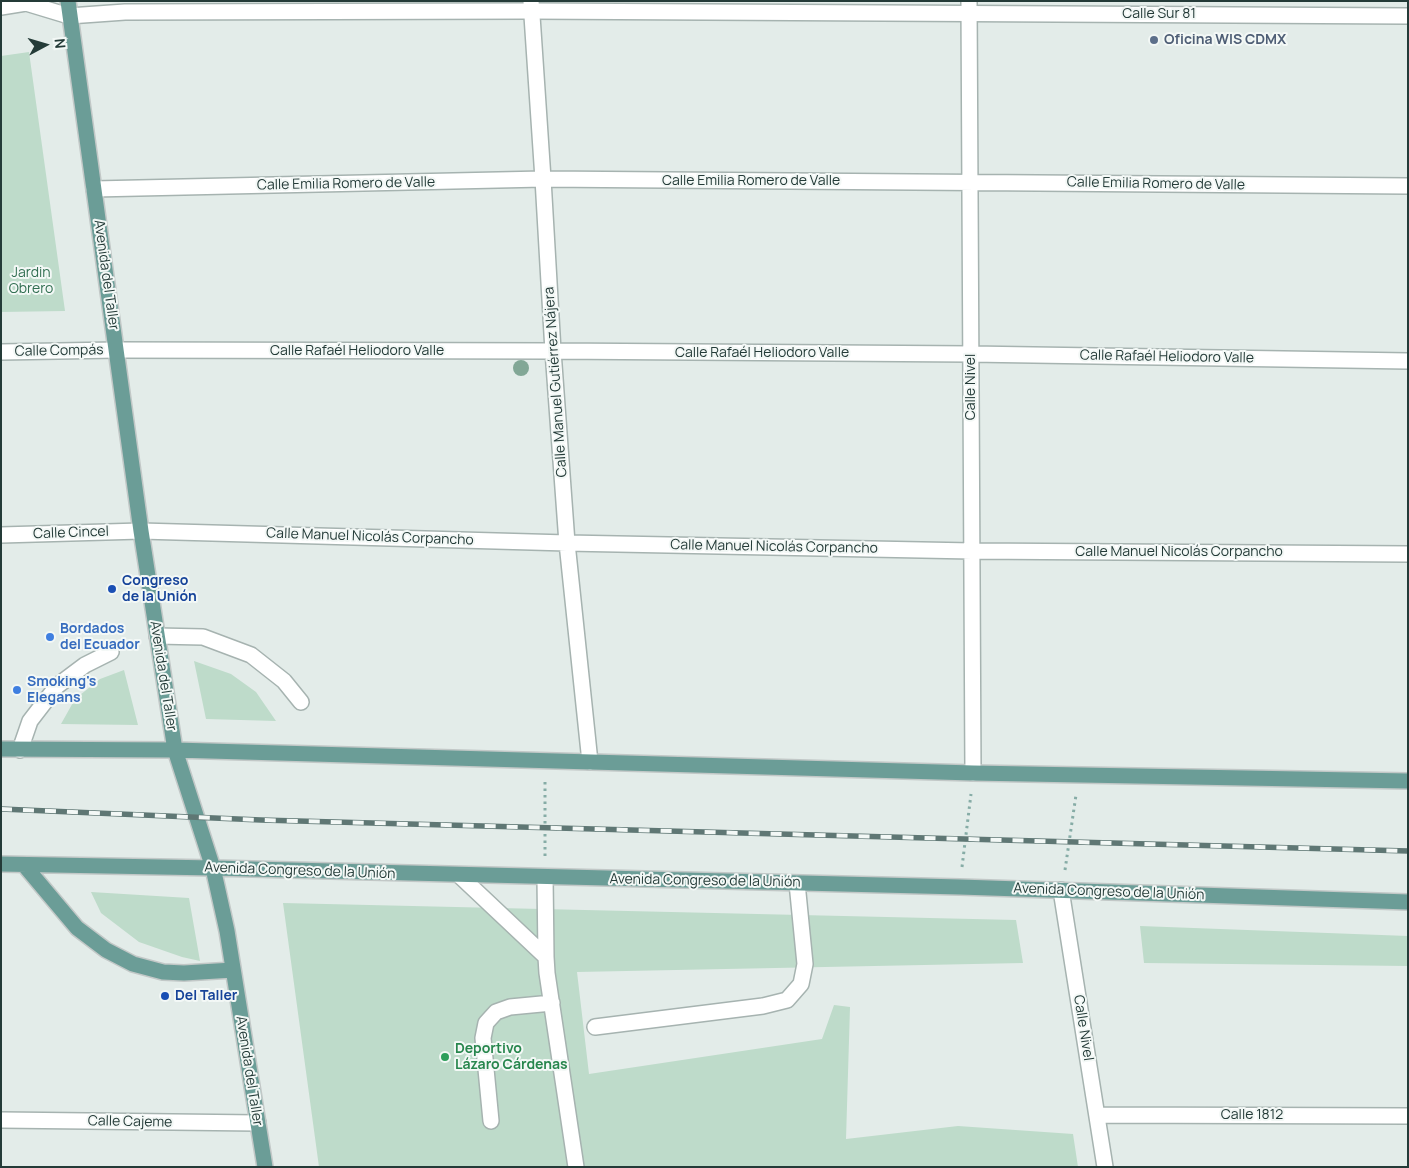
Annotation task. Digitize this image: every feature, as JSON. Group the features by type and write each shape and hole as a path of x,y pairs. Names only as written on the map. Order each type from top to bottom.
{"main road":[{"name":"Avenida del Taller","path":"68,8 141,531 175,750 212,868 227,931 265,1167"},
{"path":"1,750 175,750 973,773 1408,781"},
{"name":"Avenida Congreso de la Unión","path":"1,864 960,887 1408,902"},
{"path":"24,865 77,928 106,950 133,964 163,972 177,973 233,970"}],"street":[{"path":"1,7 27,2 68,8"},
{"name":"Calle Sur 81","path":"68,8 125,12 531,6 969,7 1408,16"},
{"name":"Calle Manuel Gutiérrez Nájera","path":"531,6 567,543 590,762"},
{"name":"Calle Nivel","path":"969,7 973,773"},
{"name":"Calle Emilia Romero de Valle","path":"94,190 543,179 1408,186"},
{"name":"Calle Rafaél Heliodoro Valle","path":"116,350 971,354 1408,361"},
{"name":"Calle Compás","path":"1,352 116,350"},
{"name":"Calle Cincel","path":"1,535 141,531"},
{"name":"Calle Manuel Nicolás Corpancho","path":"141,531 567,543 972,551 1408,554"},
{"path":"157,636 203,637 251,654 284,681 302,702"},
{"path":"20,750 30,721 57,686 85,666 111,652"},
{"path":"459,875 546,957"},
{"path":"545,877 546,957 576,1167"},
{"path":"595,1026 763,1006 787,1000 801,984 805,964 797,883"},
{"name":"Calle Nivel","path":"1061,890 1105,1167"},
{"path":"492,1121 483,1038 486,1023 496,1012 510,1007 552,1003"},
{"name":"Calle 1812","path":"1097,1115 1408,1116"},
{"name":"Calle Cajeme","path":"1,1120 258,1123"}],"path":[{"path":"544,761 545,877"},
{"path":"960,887 973,773"},
{"path":"1061,890 1080,775"}],"green space":[{"name":"Jardin Obrero","path":"29,52 65,311 1,312 1,56"},
{"path":"194,661 231,674 256,692 276,721 206,719"},
{"path":"124,670 138,725 61,724 75,699 100,679"},
{"path":"91,892 189,898 200,961 182,957 139,942 101,913"},
{"name":"Deportivo Lázaro Cárdenas","path":"283,903 1016,920 1023,963 577,972 589,1074 822,1039 834,1005 850,1007 846,1139 958,1126 1073,1134 1078,1167 319,1167"},
{"path":"1140,926 1408,936 1408,966 1144,963"}],"railway":[{"path":"1,809 261,820 1408,851"}],"place":[{"name":"Oficina WIS CDMX","path":"1154,40"},
{"name":"Congreso de la Unión","path":"112,589"},
{"name":"Bordados del Ecuador","path":"50,637"},
{"name":"Smoking's Elegans","path":"17,690"},
{"name":"Del Taller","path":"165,996"},
{"name":"Deportivo Lázaro Cárdenas","path":"445,1057"}]}
